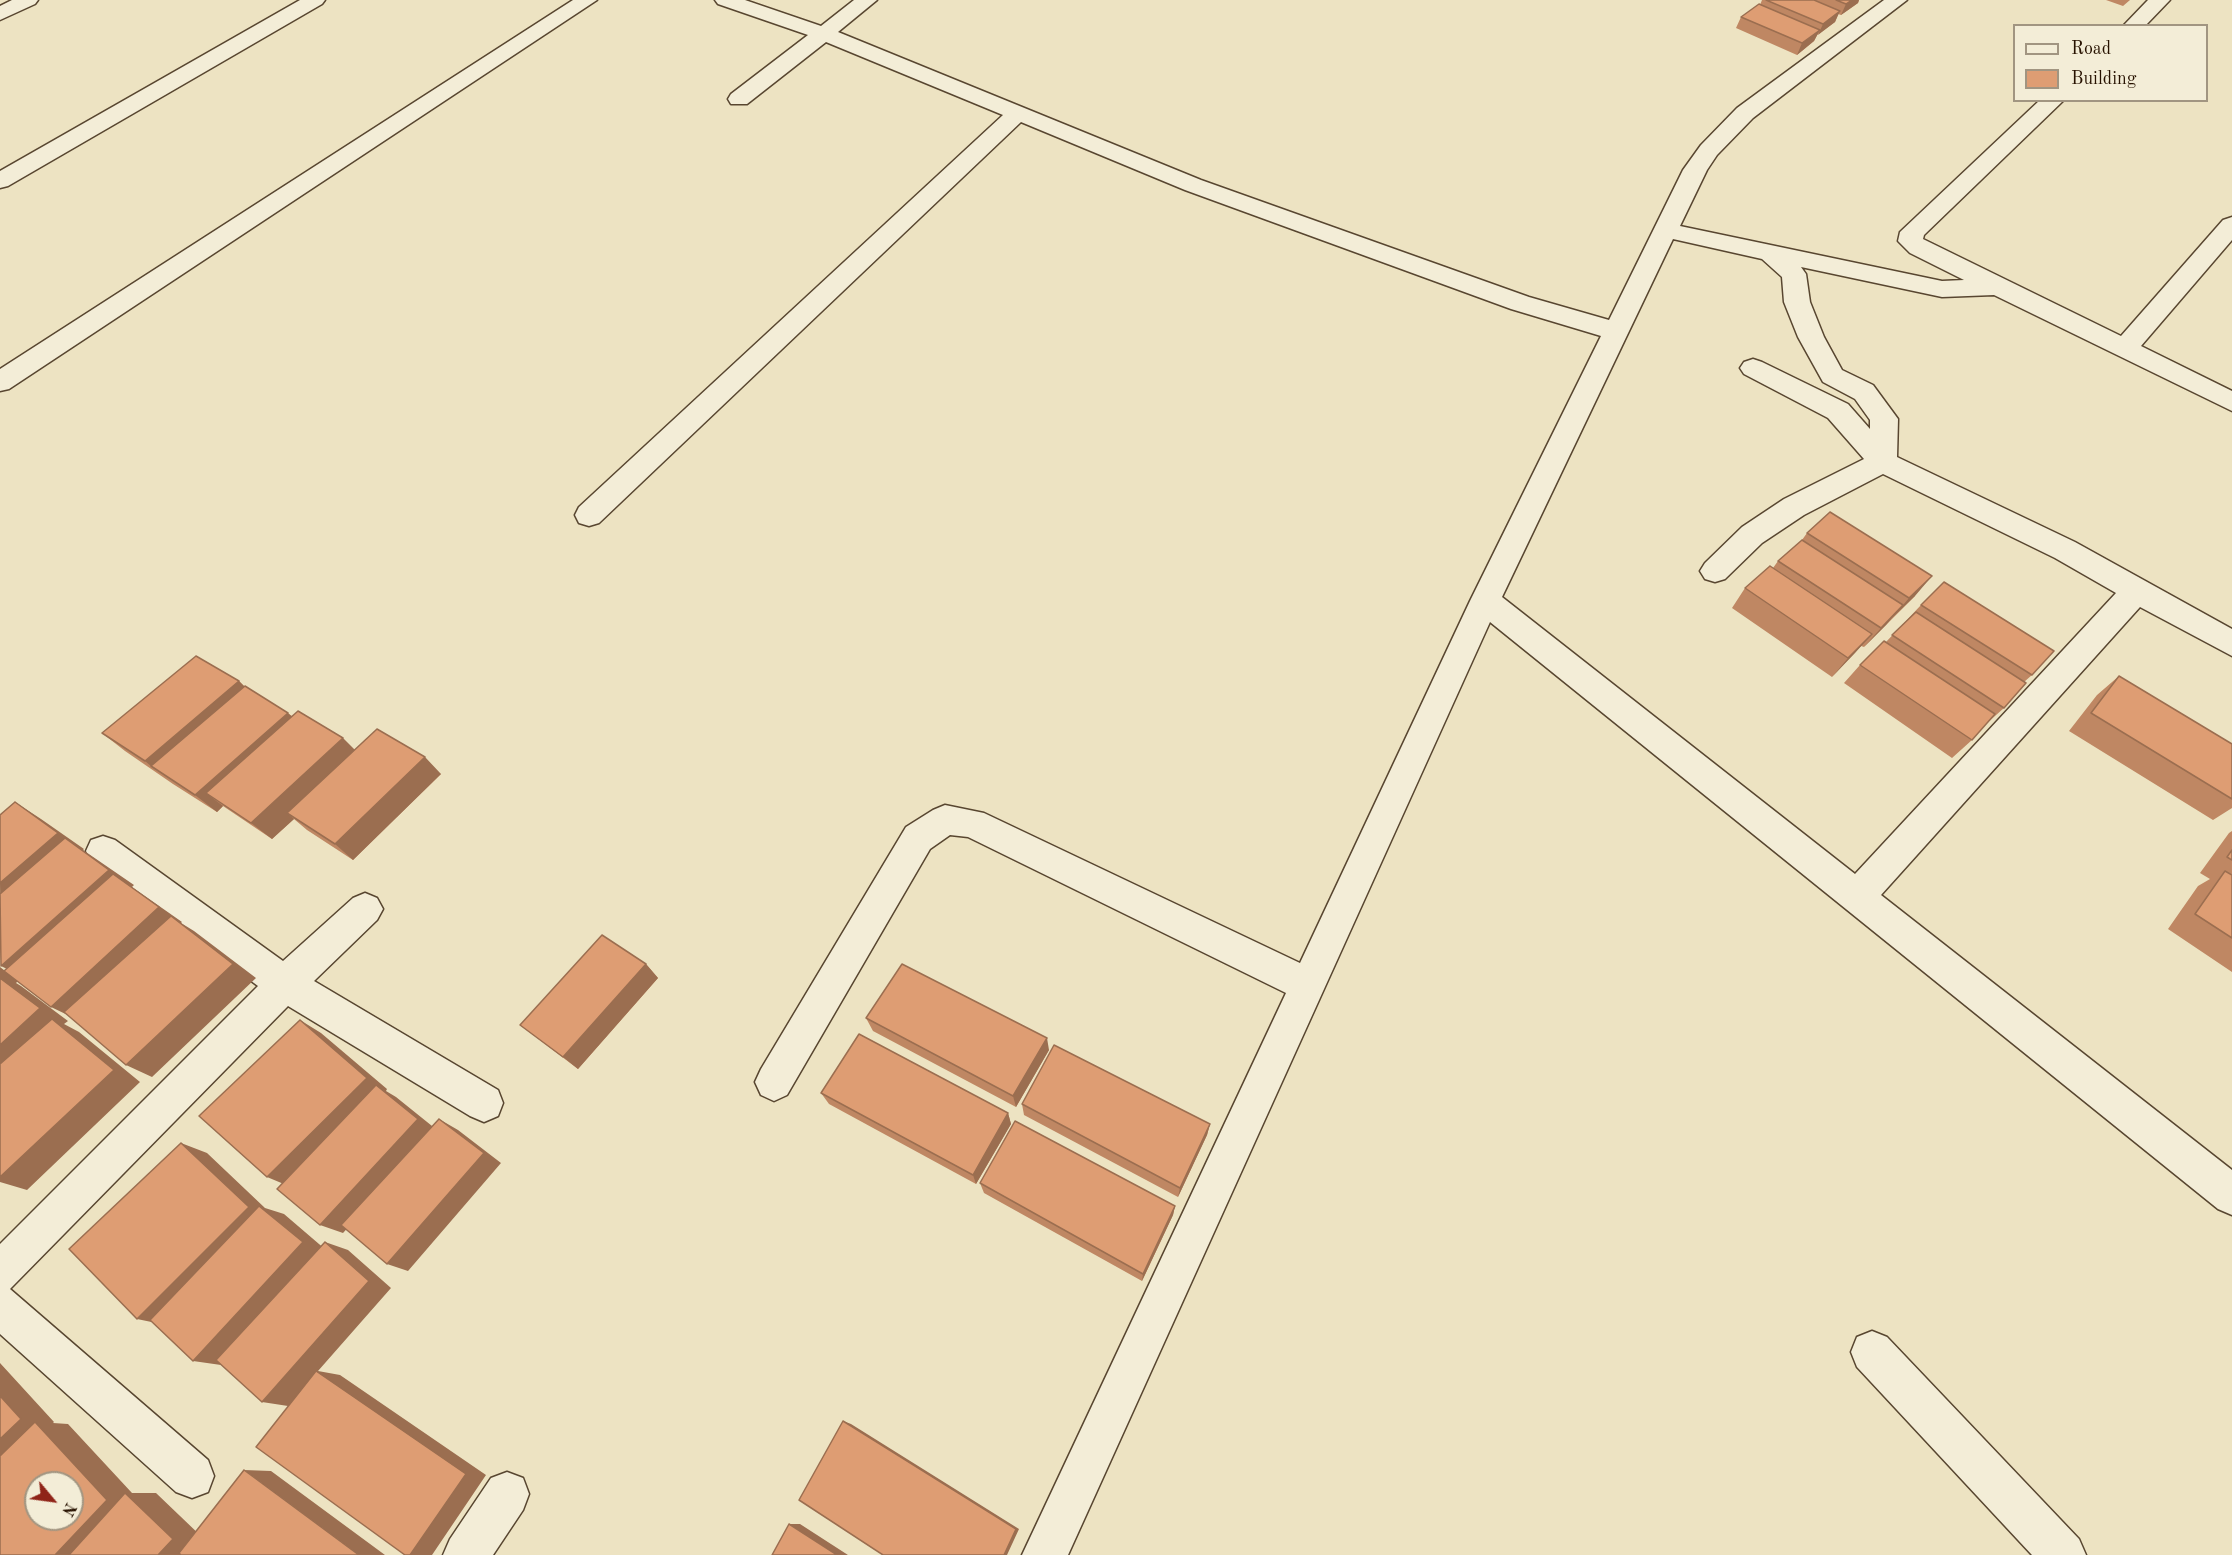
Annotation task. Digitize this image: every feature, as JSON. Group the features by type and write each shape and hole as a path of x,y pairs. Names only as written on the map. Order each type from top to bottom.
{"street":[{"path":"0,14 28,0"},
{"path":"0,181 315,0"},
{"path":"0,382 587,0"},
{"path":"725,0 822,33 1192,185 1520,303 1615,331"},
{"path":"739,99 867,0"},
{"path":"1046,1555 1485,601 1695,170 1709,150 1745,113 1898,0"},
{"path":"2135,24 2160,0"},
{"path":"2051,102 1912,232 1910,241 1919,248 2232,402"},
{"path":"589,515 1018,113"},
{"path":"2125,348 2232,225"},
{"path":"1665,230 1942,290 1999,286"},
{"path":"1771,253 1794,274 1797,302 1811,337 1832,376 1864,392 1884,419 1883,462"},
{"path":"1754,368 1838,411 1883,462 2065,550 2232,644"},
{"path":"1715,571 1752,535 1794,507 1883,462"},
{"path":"1857,897 2138,590"},
{"path":"1485,601 2232,1195"},
{"path":"774,1082 918,838 945,820 972,823 1307,985"},
{"path":"103,851 285,984 484,1103"},
{"path":"0,1273 285,984 366,909"},
{"path":"0,1306 192,1476"},
{"path":"1872,1352 2063,1555"},
{"path":"466,1555 507,1494"}],"building":[{"path":"1766,0 1814,0 1840,11 1823,24"},
{"path":"1836,0 1852,0 1846,4"},
{"path":"1759,4 1820,30 1802,43 1741,17"},
{"path":"1830,512 1932,576 1909,598 1807,533"},
{"path":"1802,540 1903,605 1881,628 1778,561"},
{"path":"1770,566 1872,634 1848,658 1745,588"},
{"path":"1944,582 2054,651 2032,675 1921,605"},
{"path":"1916,612 2026,683 2004,708 1892,635"},
{"path":"1884,641 1995,714 1972,740 1860,665"},
{"path":"196,656 239,681 145,761 102,733"},
{"path":"2119,676 2232,744 2232,799 2091,713"},
{"path":"245,686 288,713 195,795 151,766"},
{"path":"298,711 343,738 251,823 206,793"},
{"path":"377,729 425,757 335,844 287,813"},
{"path":"15,802 58,833 0,883 0,815"},
{"path":"65,838 109,870 1,966 0,894"},
{"path":"2232,850 2232,860 2227,857"},
{"path":"2225,871 2232,875 2232,938 2195,914"},
{"path":"113,874 159,907 51,1007 4,971"},
{"path":"171,916 233,964 126,1065 64,1012"},
{"path":"602,935 646,964 563,1057 520,1025"},
{"path":"902,964 1047,1038 1013,1096 866,1018"},
{"path":"0,978 40,1008 0,1045"},
{"path":"52,1019 114,1070 0,1177 0,1064"},
{"path":"300,1020 367,1078 267,1177 199,1116"},
{"path":"859,1034 1008,1113 973,1175 821,1093"},
{"path":"1054,1045 1210,1124 1180,1188 1022,1104"},
{"path":"376,1085 418,1119 320,1225 277,1189"},
{"path":"439,1119 484,1153 387,1264 341,1225"},
{"path":"1015,1121 1175,1206 1143,1274 980,1183"},
{"path":"181,1143 249,1207 137,1319 69,1249"},
{"path":"259,1206 303,1242 193,1361 150,1320"},
{"path":"325,1242 369,1281 262,1402 216,1360"},
{"path":"316,1371 466,1474 410,1555 405,1555 256,1447"},
{"path":"0,1396 21,1419 0,1439"},
{"path":"843,1421 1016,1529 1004,1555 883,1555 799,1500"},
{"path":"35,1422 80,1471 24,1471 24,1531 78,1531 55,1555 0,1555 0,1456"},
{"path":"244,1470 359,1555 181,1555 179,1553"},
{"path":"84,1475 107,1500 84,1524"},
{"path":"125,1493 173,1539 158,1555 69,1555"},
{"path":"789,1524 837,1555 772,1555"}]}
